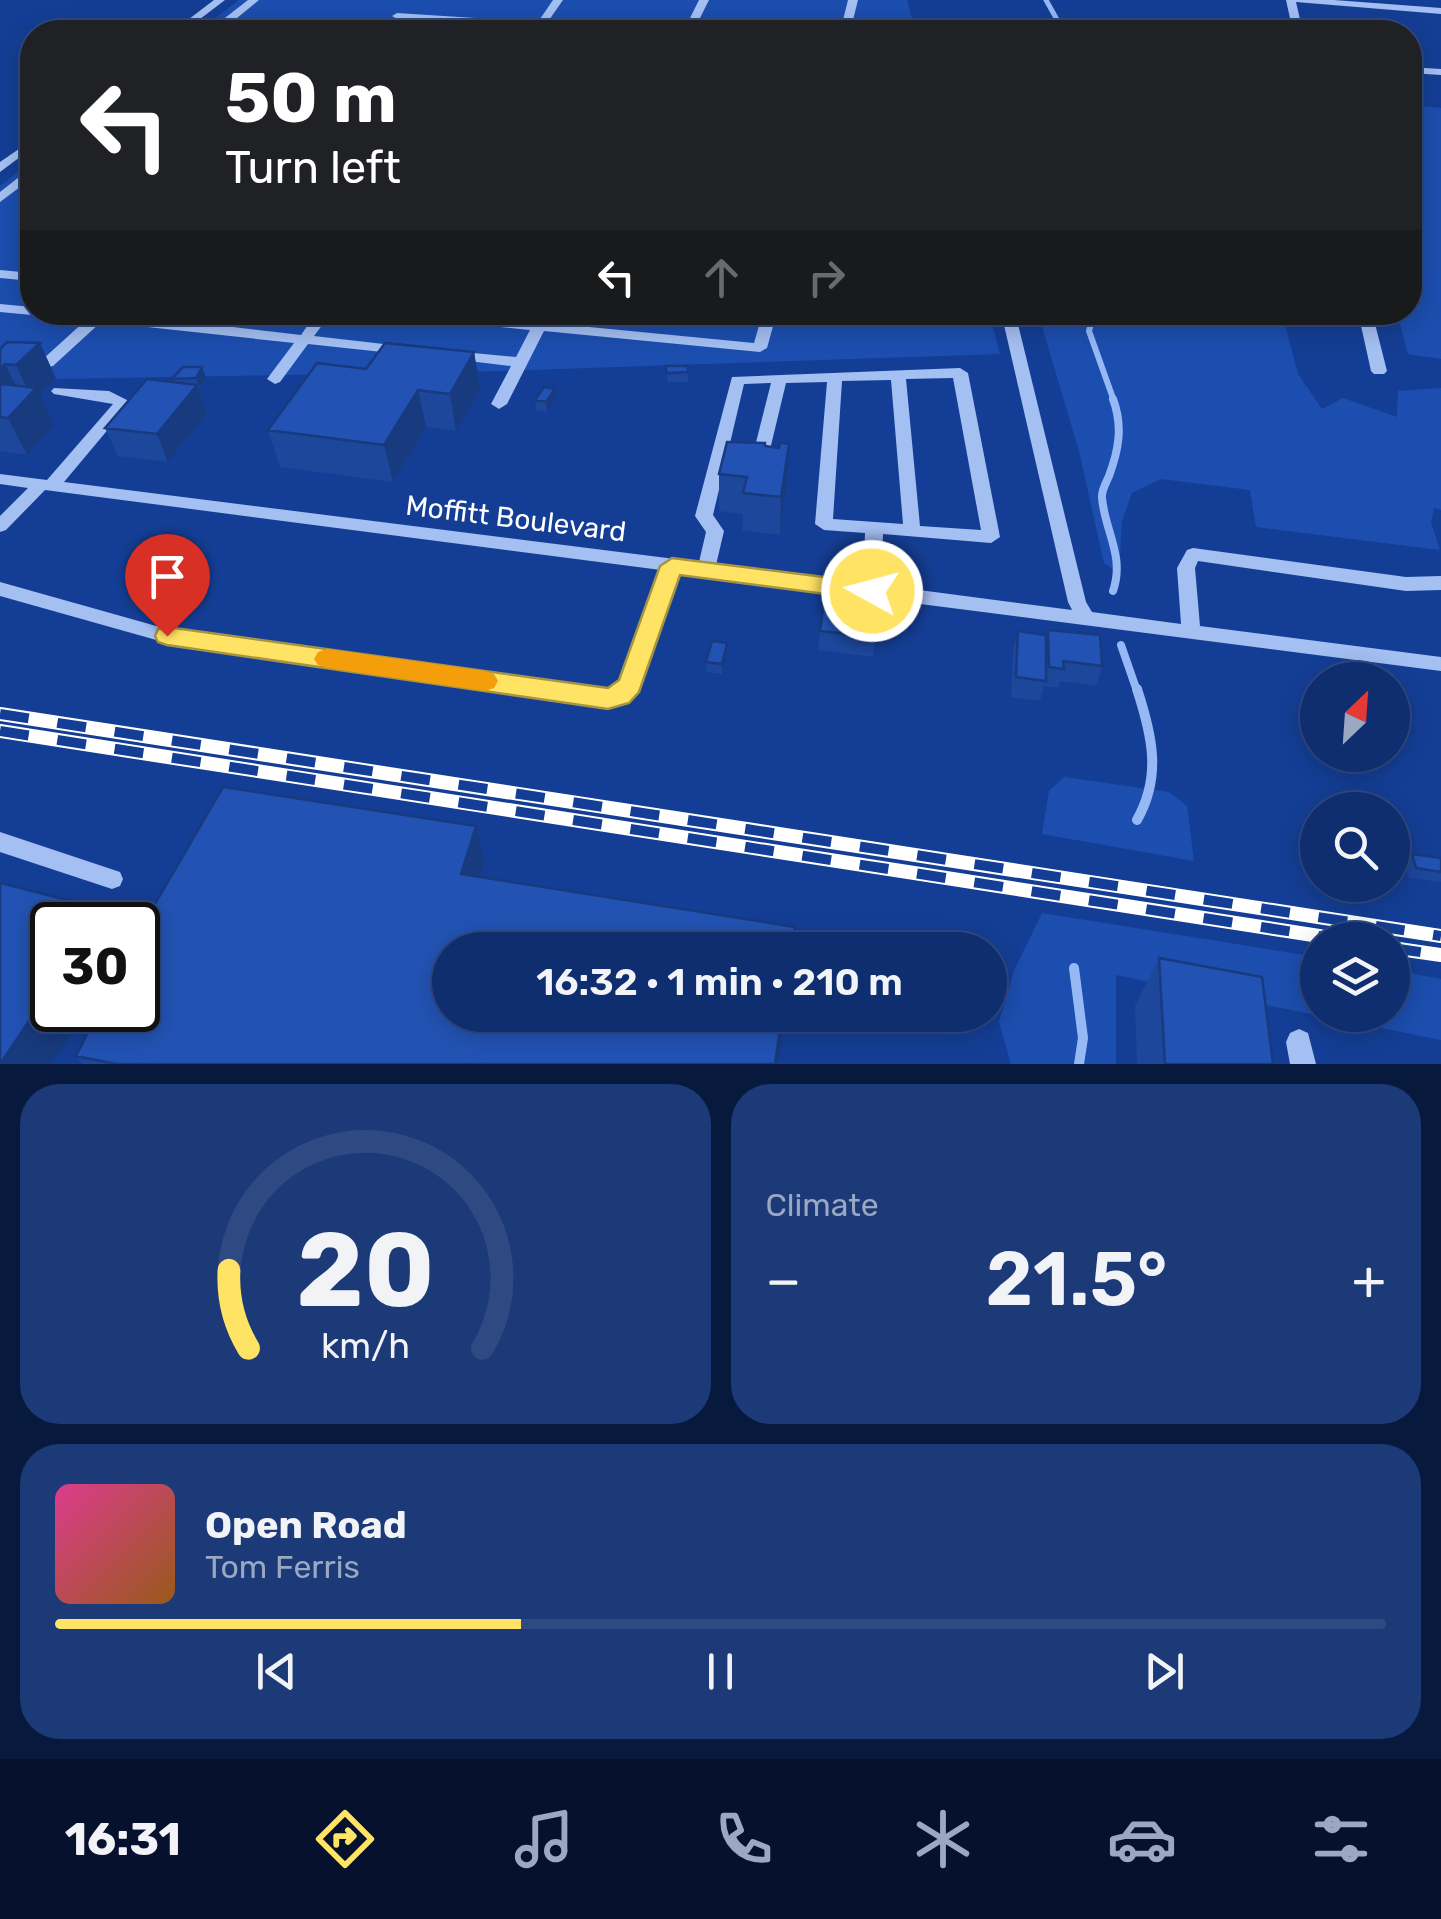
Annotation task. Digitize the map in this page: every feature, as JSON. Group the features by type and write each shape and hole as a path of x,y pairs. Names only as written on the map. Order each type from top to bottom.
{"street":[{"path":"193,20 220,0"},
{"path":"228,20 254,0"},
{"path":"393,20 412,0"},
{"path":"1295,0 1441,11"},
{"path":"397,16 440,20"},
{"path":"0,198 20,182"},
{"path":"0,371 48,363 89,325"},
{"path":"185,325 422,352"},
{"path":"275,379 315,325"},
{"path":"499,404 539,325"},
{"path":"581,325 760,348 766,325"},
{"path":"1011,325 1077,602 1086,618"},
{"path":"1368,325 1379,370"},
{"path":"442,354 520,362"},
{"path":"706,570 715,531 704,516 737,380 835,380 960,373 991,538 824,524 835,380"},
{"path":"898,376 912,533"},
{"path":"720,460 759,463 779,380"},
{"path":"0,526 46,485 123,402 110,396 60,391"},
{"name":"Moffitt Boulevard","path":"0,479 1441,664"},
{"path":"872,591 874,531"},
{"path":"1191,632 1186,568 1193,554 1406,584 1441,583"},
{"path":"0,588 167,636 608,698 620,696 630,685 672,566"},
{"path":"0,842 112,878"}],"shaded area":[{"path":"239,0 907,0 913,20 213,20"},
{"path":"1422,106 1441,108 1441,359 1408,354 1400,325 1422,325"},
{"path":"20,170 20,325 992,325 1000,354 500,371 56,379 0,402 0,186"},
{"path":"1042,325 1285,325 1298,374 1322,409 1343,398 1397,417 1398,391 1441,388 1441,510 1434,508 1431,523 1440,550 1256,527 1250,490 1161,479 1132,493 1122,521 1119,574 1104,563 1079,451"},
{"path":"1064,777 1169,792 1187,806 1194,861 1042,834 1049,791"},
{"path":"1042,913 1300,954 1300,1012 1116,975 1116,1064 1011,1064 1002,1032 1007,1032 1007,995"},
{"path":"1410,973 1441,979 1441,1040 1401,1032 1410,1032"}],"building":[{"path":"7,342 40,343 16,365 5,364 0,369 0,349"},
{"path":"385,343 474,352 450,394 418,390 384,445 268,430 317,363 366,369"},
{"path":"665,366 688,366 688,372 667,373"},
{"path":"183,367 202,367 196,378 172,379"},
{"path":"147,379 197,385 157,434 105,428"},
{"path":"2,384 36,388 8,418 0,417"},
{"path":"544,387 555,389 546,402 535,400"},
{"path":"727,442 765,443 779,448 780,443 789,444 781,497 743,493 747,477 719,474"},
{"path":"824,601 879,607 875,637 820,631"},
{"path":"1048,630 1100,635 1102,666 1063,661 1064,669 1049,667"},
{"path":"1018,631 1046,635 1046,681 1016,677"},
{"path":"712,641 727,643 722,664 706,662"},
{"path":"223,787 476,826 461,874 795,927 794,932 432,932 432,1032 780,1032 775,1064 116,1064 76,1056 88,1032 160,1032 160,902 156,902"},
{"path":"1412,854 1441,858 1441,872 1416,868"},
{"path":"0,883 75,902 30,902 30,1020 0,1064"},
{"path":"1159,958 1262,977 1273,1064 1165,1064"}],"waterway":[{"path":"1046,0 1057,20"},
{"path":"1091,325 1089,331 1114,401"},
{"path":"1113,399 1118,438 1102,495 1116,555 1113,591"},
{"path":"1121,645 1137,691"},
{"path":"1137,689 1152,755 1150,787 1137,820"},
{"path":"1074,968 1083,1038 1079,1064"}],"railway":[{"path":"0,714 1441,936"},
{"path":"0,731 1300,933"},
{"path":"1410,951 1441,955"}],"slow traffic":[{"path":"327,659 485,681"}],"route":[{"path":"167,636 608,698 620,696 630,685 672,566 872,591"}]}
